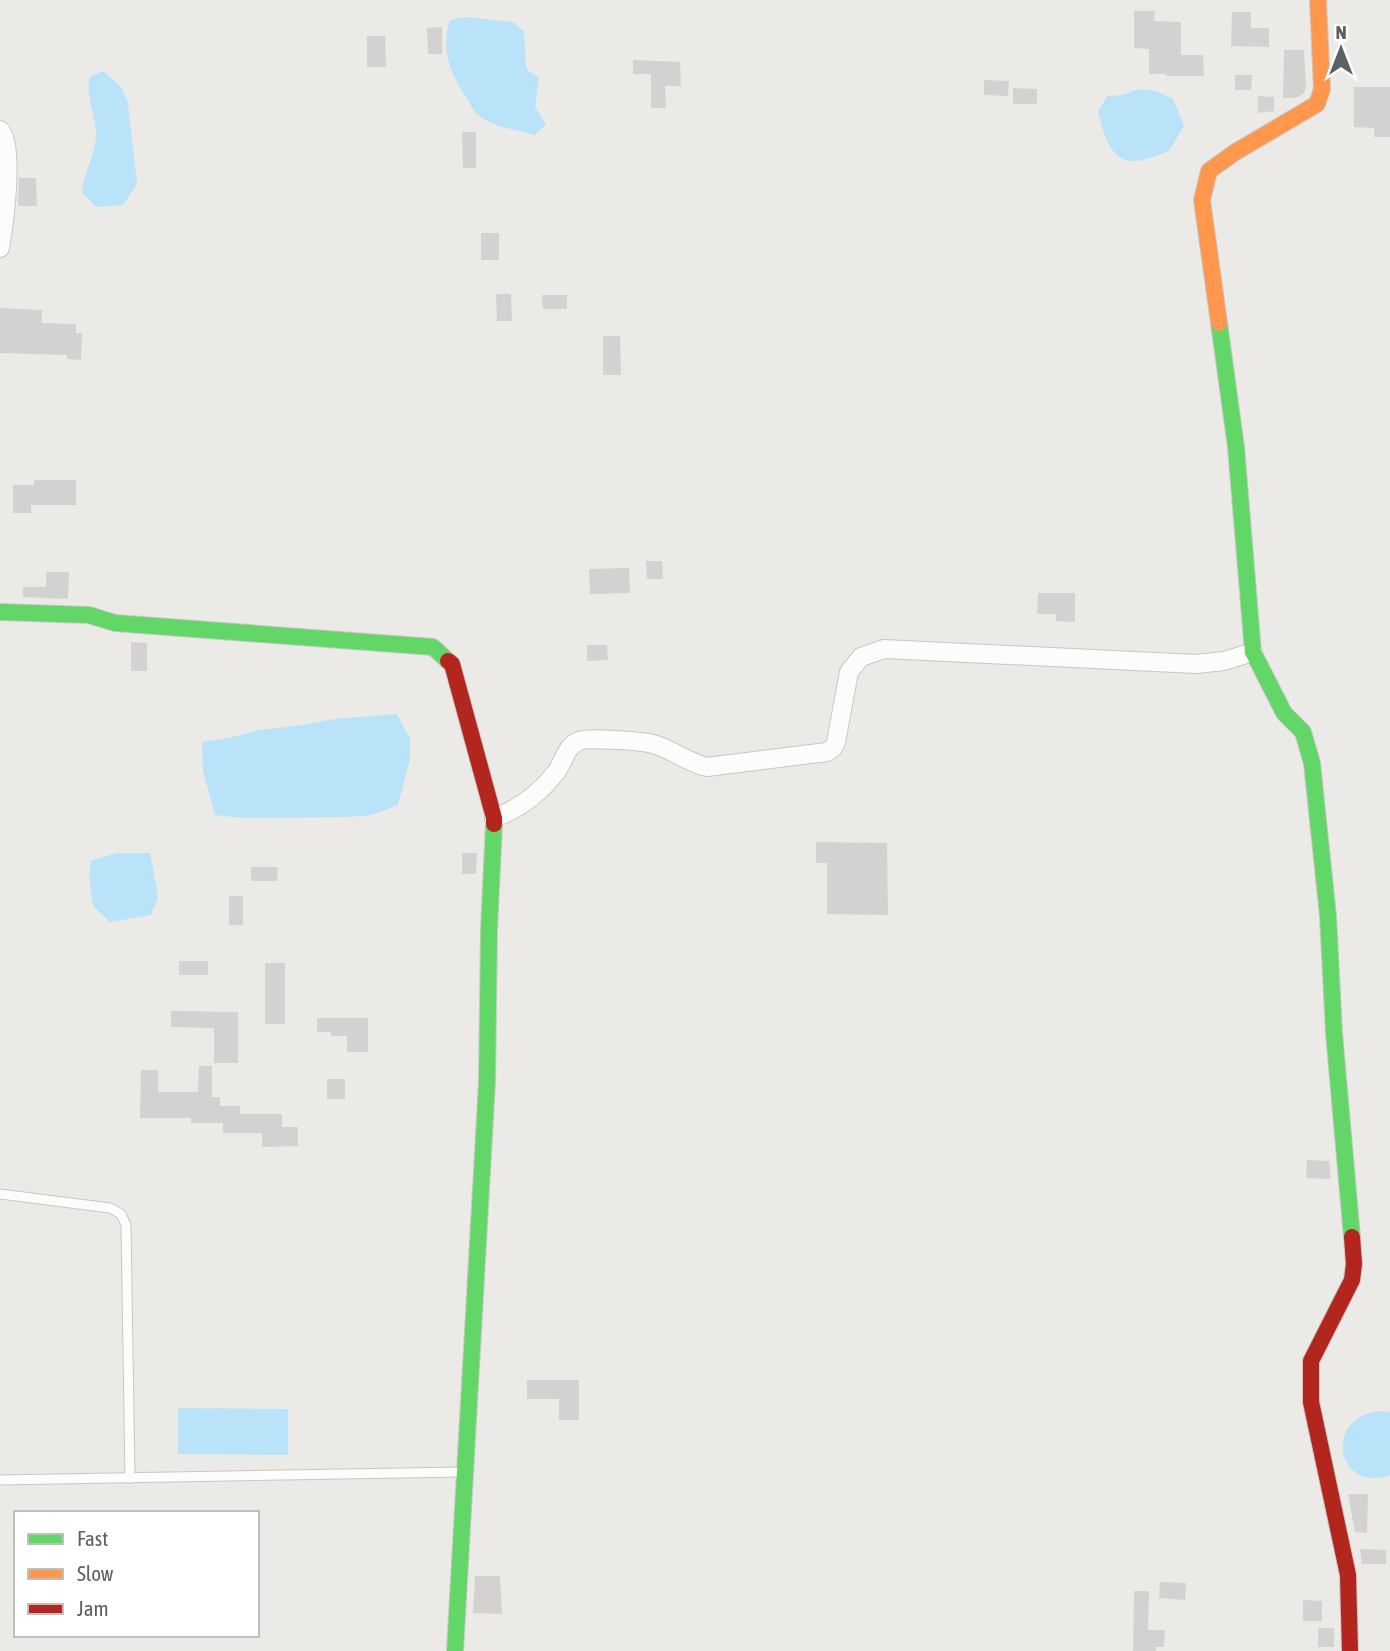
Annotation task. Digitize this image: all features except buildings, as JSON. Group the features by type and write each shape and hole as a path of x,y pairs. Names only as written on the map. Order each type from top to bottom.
{"street":[{"path":"1318,0 1322,89 1317,104 1234,153 1209,171 1202,200 1236,447 1253,652 1284,713 1303,732 1312,763 1328,916 1334,1033 1354,1264 1352,1280 1311,1361 1311,1402 1348,1575 1350,1651"},
{"path":"0,130 6,142 6,210 0,248"},
{"path":"0,611 89,614 115,622 433,647 452,664 494,818 487,1082 455,1651"},
{"path":"494,818 515,811 548,782 560,767 569,748 579,741 592,739 655,744 690,763 707,767 827,752 834,748 836,742 849,672 861,657 884,649 1196,664 1224,661 1253,652"}],"lane":[{"path":"0,1194 110,1208 121,1214 125,1225 130,1478"},
{"path":"0,1480 464,1472"}],"water":[{"path":"466,17 513,22 524,32 526,69 539,78 535,107 546,124 535,135 505,128 484,119 474,111 460,88 448,60 446,40 450,20"},
{"path":"103,71 122,88 128,104 137,184 123,205 96,207 82,192 96,139 89,97 90,77"},
{"path":"1138,89 1156,91 1173,99 1184,126 1169,151 1136,161 1120,157 1114,151 1102,128 1098,112 1107,96 1123,95"},
{"path":"397,714 410,739 410,759 398,805 372,815 347,817 243,818 215,815 203,771 202,742 334,719"},
{"path":"117,853 150,853 158,897 151,915 110,922 93,906 89,876 91,861"},
{"path":"178,1408 288,1409 288,1455 178,1454"},
{"path":"1380,1411 1390,1412 1390,1475 1372,1478 1358,1474 1349,1465 1343,1453 1343,1440 1349,1427 1361,1417"}],"traffic: fast":[{"path":"1219,323 1236,447 1253,652 1284,713 1303,732 1312,763 1328,916 1334,1033 1352,1237"},
{"path":"0,612 89,615 115,623 433,647 448,661"},
{"path":"455,1651 487,1082 489,929 494,824"}],"traffic: slow":[{"path":"1219,323 1202,200 1209,171 1234,153 1317,104 1322,89 1318,0"}],"traffic: jam":[{"path":"448,661 452,664 494,824"},
{"path":"1350,1651 1348,1575 1311,1402 1311,1361 1352,1280 1352,1237"}]}
